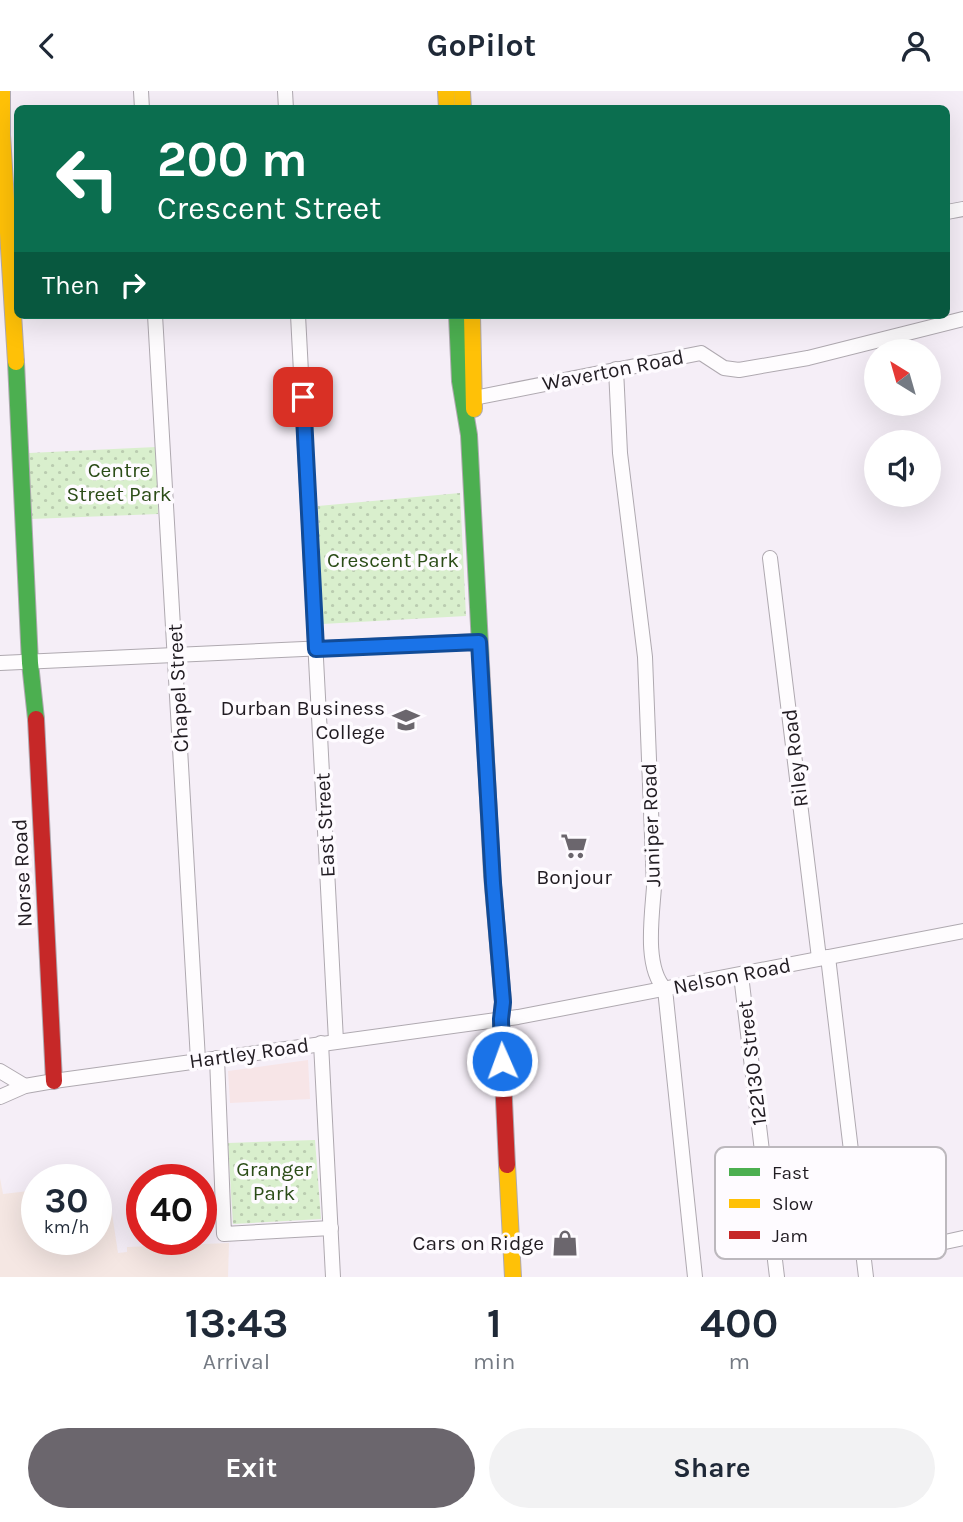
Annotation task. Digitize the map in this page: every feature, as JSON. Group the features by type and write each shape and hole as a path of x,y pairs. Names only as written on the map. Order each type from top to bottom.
{"street":[{"name":"Norse Road","path":"2,91 2,135 54,1081"},
{"name":"Chapel Street","path":"155,319 198,1060"},
{"name":"East Street","path":"298,319 316,649 329,1042 333,1277"},
{"path":"458,319 469,399"},
{"path":"471,319 469,435 493,883 503,1002 501,1019 513,1277"},
{"name":"Waverton Road","path":"469,399 701,353 724,368 740,370 808,358 963,319"},
{"name":"Juniper Road","path":"616,369 620,453 645,657 654,887 651,922 653,965 656,979 665,989 695,1277"},
{"name":"Riley Road","path":"770,558 848,1147"},
{"path":"0,663 479,642"},
{"name":"Nelson Road","path":"501,1019 599,1003 963,931"},
{"name":"122130 Street","path":"741,975 762,1147"},
{"name":"Hartley Road","path":"0,1097 25,1086 54,1081 501,1019"},
{"path":"217,1058 224,1234 331,1228"},
{"path":"0,1071 25,1086"},
{"name":"122130 Street","path":"775,1259 777,1277"},
{"name":"Riley Road","path":"864,1259 866,1277"}],"shaded area":[{"path":"308,1060 310,1099 230,1103 228,1071"},
{"path":"0,1178 3,1194 21,1192 21,1255 112,1255 112,1214 118,1253 217,1255 217,1243 229,1243 228,1277 0,1277"}],"green space":[{"name":"Centre Street Park","path":"156,447 158,514 31,519 29,453"},
{"name":"Crescent Park","path":"460,493 466,616 322,624 318,506"},
{"name":"Granger Park","path":"315,1140 321,1219 233,1224 228,1143"}],"traffic: fast":[{"path":"457,319 460,381 469,435 492,874"},
{"path":"16,362 30,663 36,719"}],"traffic: slow":[{"path":"2,91 2,135 16,362"},
{"path":"446,91 447,105"},
{"path":"462,91 463,105"},
{"path":"472,319 474,409"},
{"path":"507,1165 513,1277"}],"traffic: jam":[{"path":"36,719 54,1081"},
{"path":"492,874 503,1002 501,1035 507,1165"}],"place":[{"name":"Durban Business College","path":"406,720"},
{"name":"Bonjour","path":"574,846"},
{"name":"Cars on Ridge","path":"565,1243"}],"route":[{"path":"303,397 316,649 479,642 503,1002 502,1061"}]}
